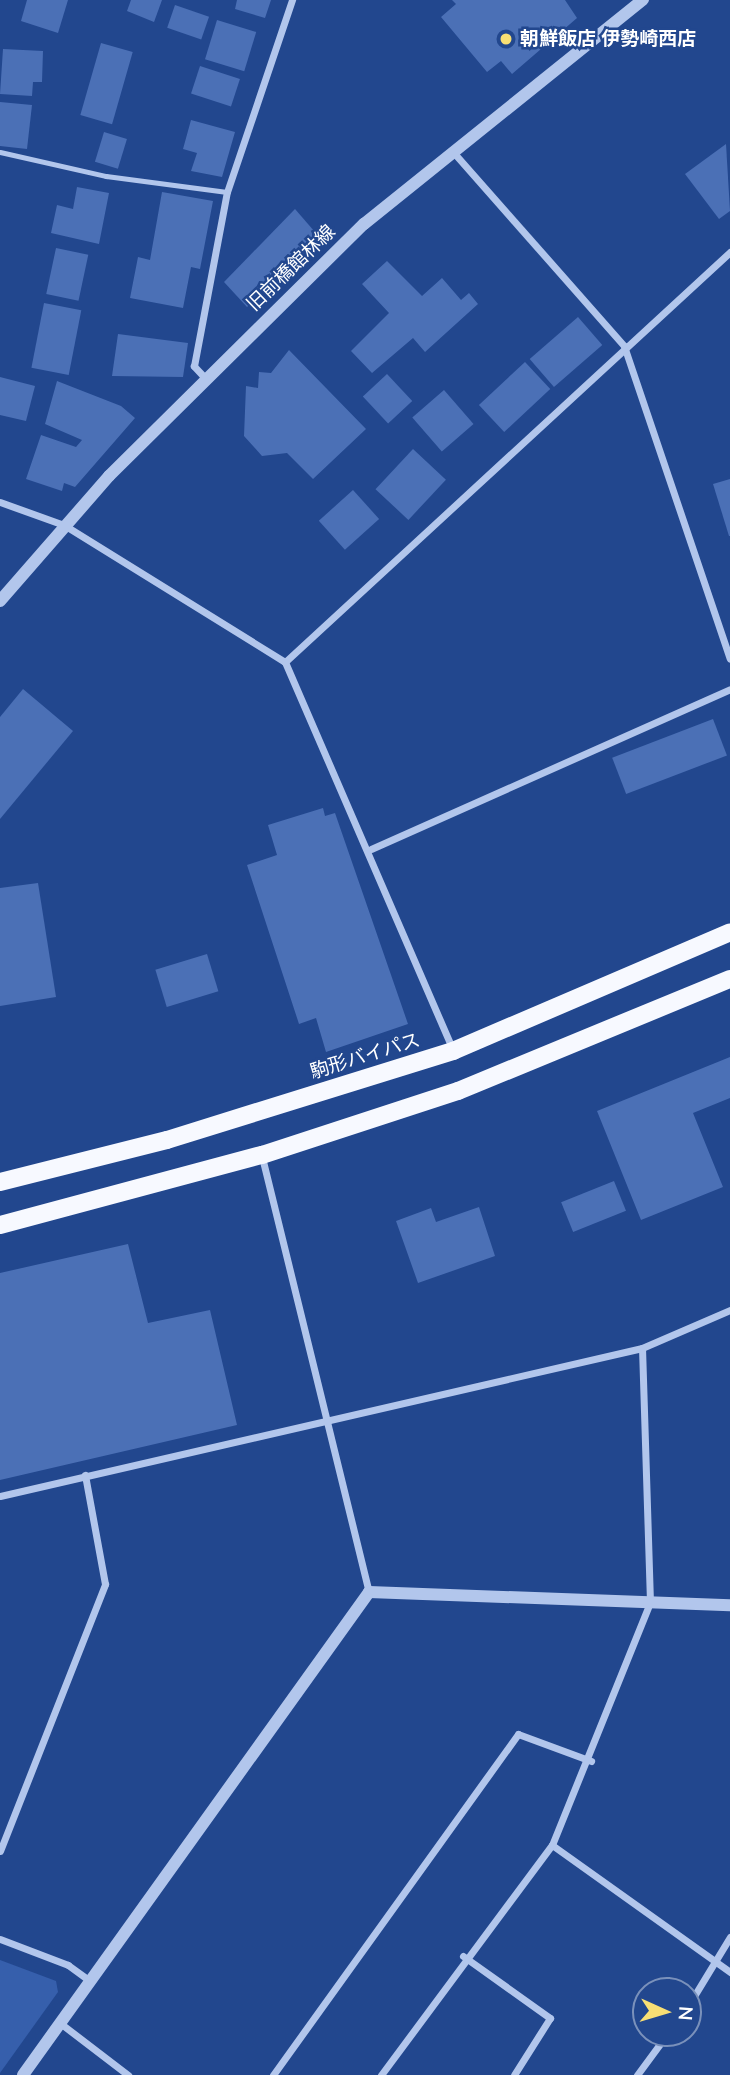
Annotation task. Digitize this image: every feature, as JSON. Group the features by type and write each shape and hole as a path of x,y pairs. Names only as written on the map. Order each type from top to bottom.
{"main road":[{"name":"駒形バイパス","path":"0,1182 167,1140 453,1051 730,932"},
{"path":"0,1224 262,1155 458,1091 730,979"}],"street":[{"path":"206,379 194,366 227,192 292,0"},
{"name":"旧前橋館林線","path":"0,601 64,525 206,379 364,224 643,0"},
{"path":"454,153 625,346 730,659"},
{"path":"285,662 730,252"},
{"path":"0,502 64,525 285,662 371,849 453,1051"},
{"path":"371,849 730,689"},
{"path":"23,2075 369,1591 330,1417 262,1155"},
{"path":"0,1496 330,1417 642,1348 730,1310"},
{"path":"381,2075 463,1956 552,1845 591,1761 650,1602 642,1348"},
{"path":"0,1851 104,1584 85,1475"},
{"path":"369,1591 730,1605"},
{"path":"273,2075 519,1734 591,1761"},
{"path":"552,1845 730,1972"},
{"path":"702,1987 719,1964 730,1937"},
{"path":"0,1939 68,1965 90,1981"},
{"path":"463,1956 550,2018 513,2075"},
{"path":"60,2023 128,2075"},
{"path":"638,2075 658,2047"}],"lane":[{"path":"0,152 106,176 227,192"}],"shaded area":[{"path":"0,1960 56,1981 58,1992 0,2073"}],"building":[{"path":"27,0 68,0 58,33 21,21"},
{"path":"131,0 162,0 154,22 127,11"},
{"path":"237,0 271,0 265,18 235,9"},
{"name":"朝鮮飯店 伊勢崎西店","path":"452,0 565,0 577,18 512,74 501,61 487,72 441,17 456,4"},
{"path":"175,5 209,17 201,39 167,28"},
{"path":"217,20 256,32 244,71 205,59"},
{"path":"101,43 133,52 112,124 80,115"},
{"path":"3,49 43,51 42,82 33,82 32,96 0,94"},
{"path":"200,66 240,79 231,107 191,94"},
{"path":"0,102 32,105 27,149 0,146"},
{"path":"191,120 235,132 222,177 191,171 197,153 183,149"},
{"path":"104,132 127,139 118,169 95,162"},
{"path":"726,144 730,211 719,219 685,174"},
{"path":"77,187 109,193 99,244 51,233 57,205 73,209"},
{"path":"162,192 213,201 200,269 191,267 183,308 130,298 138,257 150,260"},
{"path":"295,209 321,239 247,307 224,282"},
{"path":"56,248 88,255 79,301 46,294"},
{"path":"387,261 422,296 442,278 461,300 469,293 478,304 425,352 413,338 372,373 351,351 389,313 362,284"},
{"path":"44,303 81,310 69,375 31,368"},
{"path":"578,317 602,345 554,387 530,359"},
{"path":"118,334 188,343 183,377 112,376"},
{"path":"289,350 366,429 313,479 287,453 262,456 244,436 246,386 258,388 259,372 271,373"},
{"path":"525,362 550,389 504,432 479,405"},
{"path":"387,374 412,401 388,424 363,397"},
{"path":"0,377 35,386 26,421 0,415"},
{"path":"57,381 121,406 135,418 75,487 64,483 62,491 26,479 41,435 76,447 82,440 45,424"},
{"path":"444,390 474,424 442,452 412,418"},
{"path":"413,449 446,480 408,520 375,489"},
{"path":"730,479 730,536 729,536 713,484"},
{"path":"353,490 379,519 345,550 319,521"},
{"path":"23,689 73,731 0,819 0,717"},
{"path":"713,719 727,755 626,794 612,758"},
{"path":"323,808 325,816 335,813 408,1024 326,1052 316,1018 299,1024 247,865 277,855 268,825"},
{"path":"38,883 56,997 0,1006 0,888"},
{"path":"207,954 218,991 167,1007 155,970"},
{"path":"730,1057 730,1098 693,1113 723,1187 641,1220 597,1111"},
{"path":"614,1181 626,1211 573,1232 561,1202"},
{"path":"479,1207 495,1256 418,1283 396,1221 431,1208 436,1222"},
{"path":"128,1244 148,1323 210,1310 237,1425 0,1480 0,1273"}],"place":[{"name":"朝鮮飯店 伊勢崎西店","path":"506,39"}]}
